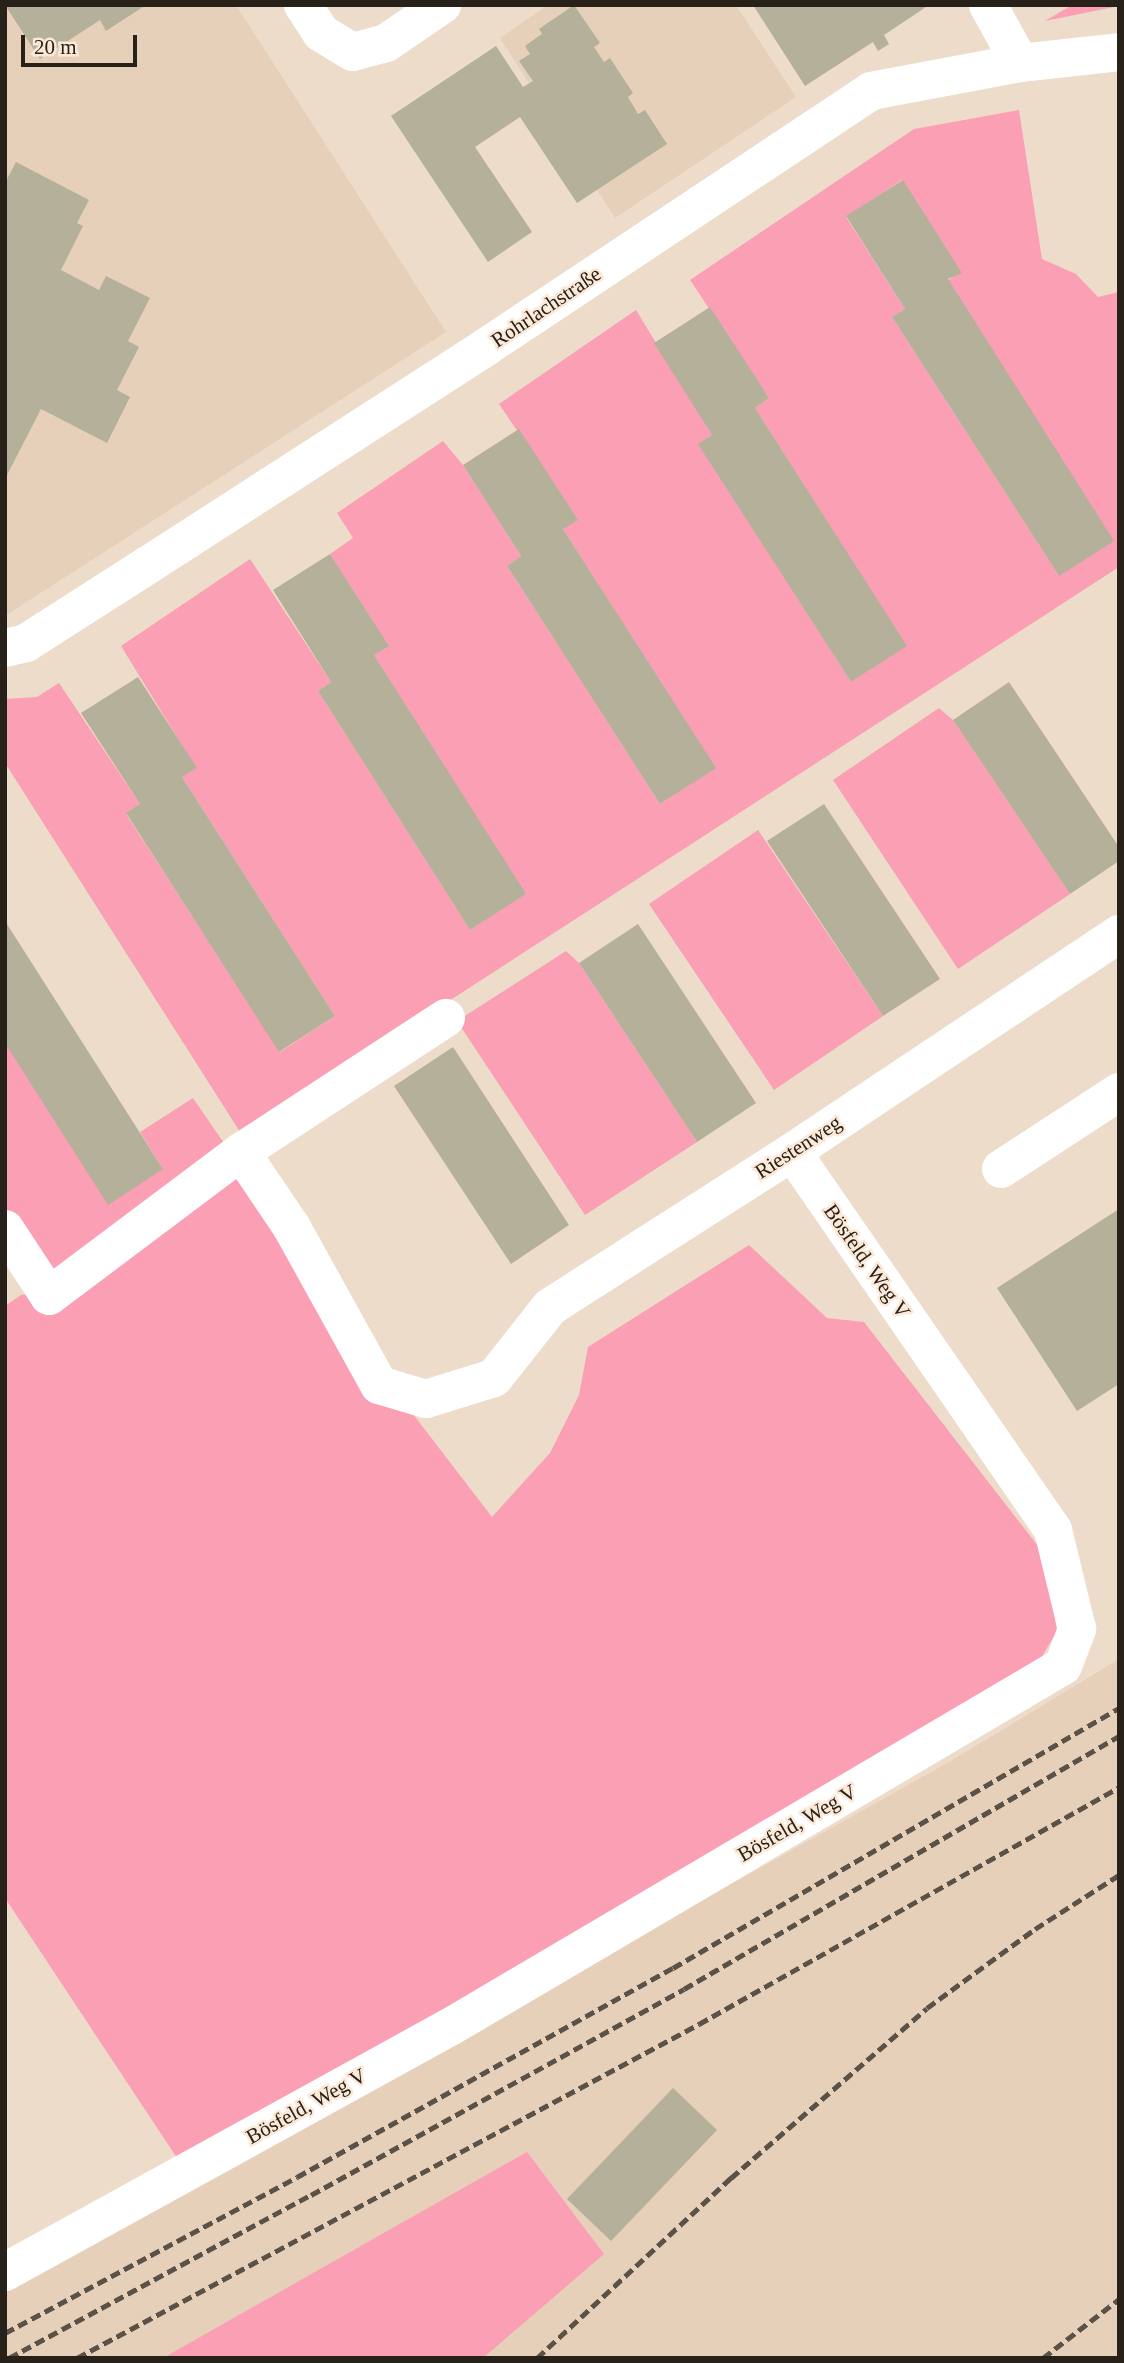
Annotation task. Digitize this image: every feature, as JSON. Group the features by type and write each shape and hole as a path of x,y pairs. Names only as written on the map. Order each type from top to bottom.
{"street":[{"path":"303,5 321,33 353,52 386,43 442,5"},
{"path":"988,5 1020,62"},
{"name":"Rohrlachstraße","path":"5,648 26,643 148,565 486,347 871,91 1020,62 1119,52"},
{"name":"Riestenweg","path":"241,1152 290,1226 379,1385 426,1399 494,1378 550,1307 792,1152 1119,934"},
{"path":"5,1229 49,1296 241,1152 446,1018"},
{"path":"1001,1169 1119,1092"},
{"name":"Bösfeld, Weg V","path":"5,2272 450,2027 1063,1666 1077,1629 1053,1530 792,1152"}],"shaded area":[{"path":"5,5 236,5 446,332 8,614 5,614"},
{"path":"548,5 736,5 796,97 615,218 500,38"},
{"path":"1072,5 1119,5 1119,6 1045,21"},
{"path":"1019,110 1042,259 1076,274 1098,297 1119,292 1119,567 242,1135 5,763 5,699 37,697 59,683 140,804 126,814 280,1052 335,1016 182,777 196,768 121,646 250,559 331,682 318,691 470,930 525,894 374,655 388,645 330,554 353,538 337,513 443,441 463,465 521,556 507,566 660,804 715,768 563,529 577,519 499,404 636,310 712,435 699,444 851,682 906,646 755,408 769,398 690,280 914,129","holes":["902,180 961,272 948,280 1059,576 892,317 905,309 846,217"]},
{"path":"939,708 953,720 1070,894 958,969 833,780"},
{"path":"758,830 883,1016 774,1090 649,904"},
{"path":"566,951 579,963 697,1142 585,1215 457,1021"},
{"path":"5,1043 163,1169 140,1132 193,1098 386,1379 492,1517 550,1453 579,1395 588,1347 749,1245 827,1318 864,1322 1038,1546 1051,1593 1057,1631 1034,1670 179,2161 5,1898 5,1306 21,1295 46,1292 5,1227"},
{"path":"1119,1659 1119,2358 5,2358 5,2292 949,1762"},
{"path":"527,2152 604,2254 483,2358 163,2358"}],"building":[{"path":"5,5 146,5 106,31 100,20 40,59"},
{"path":"574,5 600,43 594,47 604,62 610,58 633,93 628,97 638,114 645,110 667,144 577,203 520,117 475,147 532,232 488,262 391,116 496,46 523,87 533,81 519,61 530,54 525,46 542,34 539,29"},
{"path":"753,5 929,5 884,35 889,44 878,51 873,42 805,86"},
{"path":"16,162 89,200 77,223 83,226 61,270 99,290 106,276 150,298 128,341 139,347 117,390 130,397 107,443 41,409 5,479 5,183"},
{"path":"903,180 962,273 948,279 1114,541 1059,576 892,317 905,309 846,216"},
{"path":"710,307 769,398 755,408 907,646 851,682 698,444 712,435 654,343"},
{"path":"519,429 578,520 563,529 716,768 660,804 507,566 521,556 463,465"},
{"path":"330,554 389,646 374,655 526,894 470,930 318,691 331,682 273,590"},
{"path":"138,677 197,768 182,777 335,1016 279,1052 126,813 140,804 81,713"},
{"path":"1009,682 1119,847 1119,861 1070,894 953,720"},
{"path":"824,804 940,979 883,1016 767,841"},
{"path":"5,921 163,1169 108,1205 5,1043"},
{"path":"638,924 756,1103 697,1142 579,963"},
{"path":"453,1047 569,1225 511,1264 394,1086"},
{"path":"1119,1209 1119,1384 1077,1411 997,1288"},
{"path":"673,2088 717,2130 611,2241 567,2199"}],"railway":[{"path":"5,2333 297,2177 673,1968 1119,1708"},
{"path":"9,2358 684,1989 1119,1736"},
{"path":"77,2358 699,2024 1119,1787"},
{"path":"537,2358 731,2178 927,2008 1035,1929 1119,1875"},
{"path":"1043,2358 1119,2299"}]}
